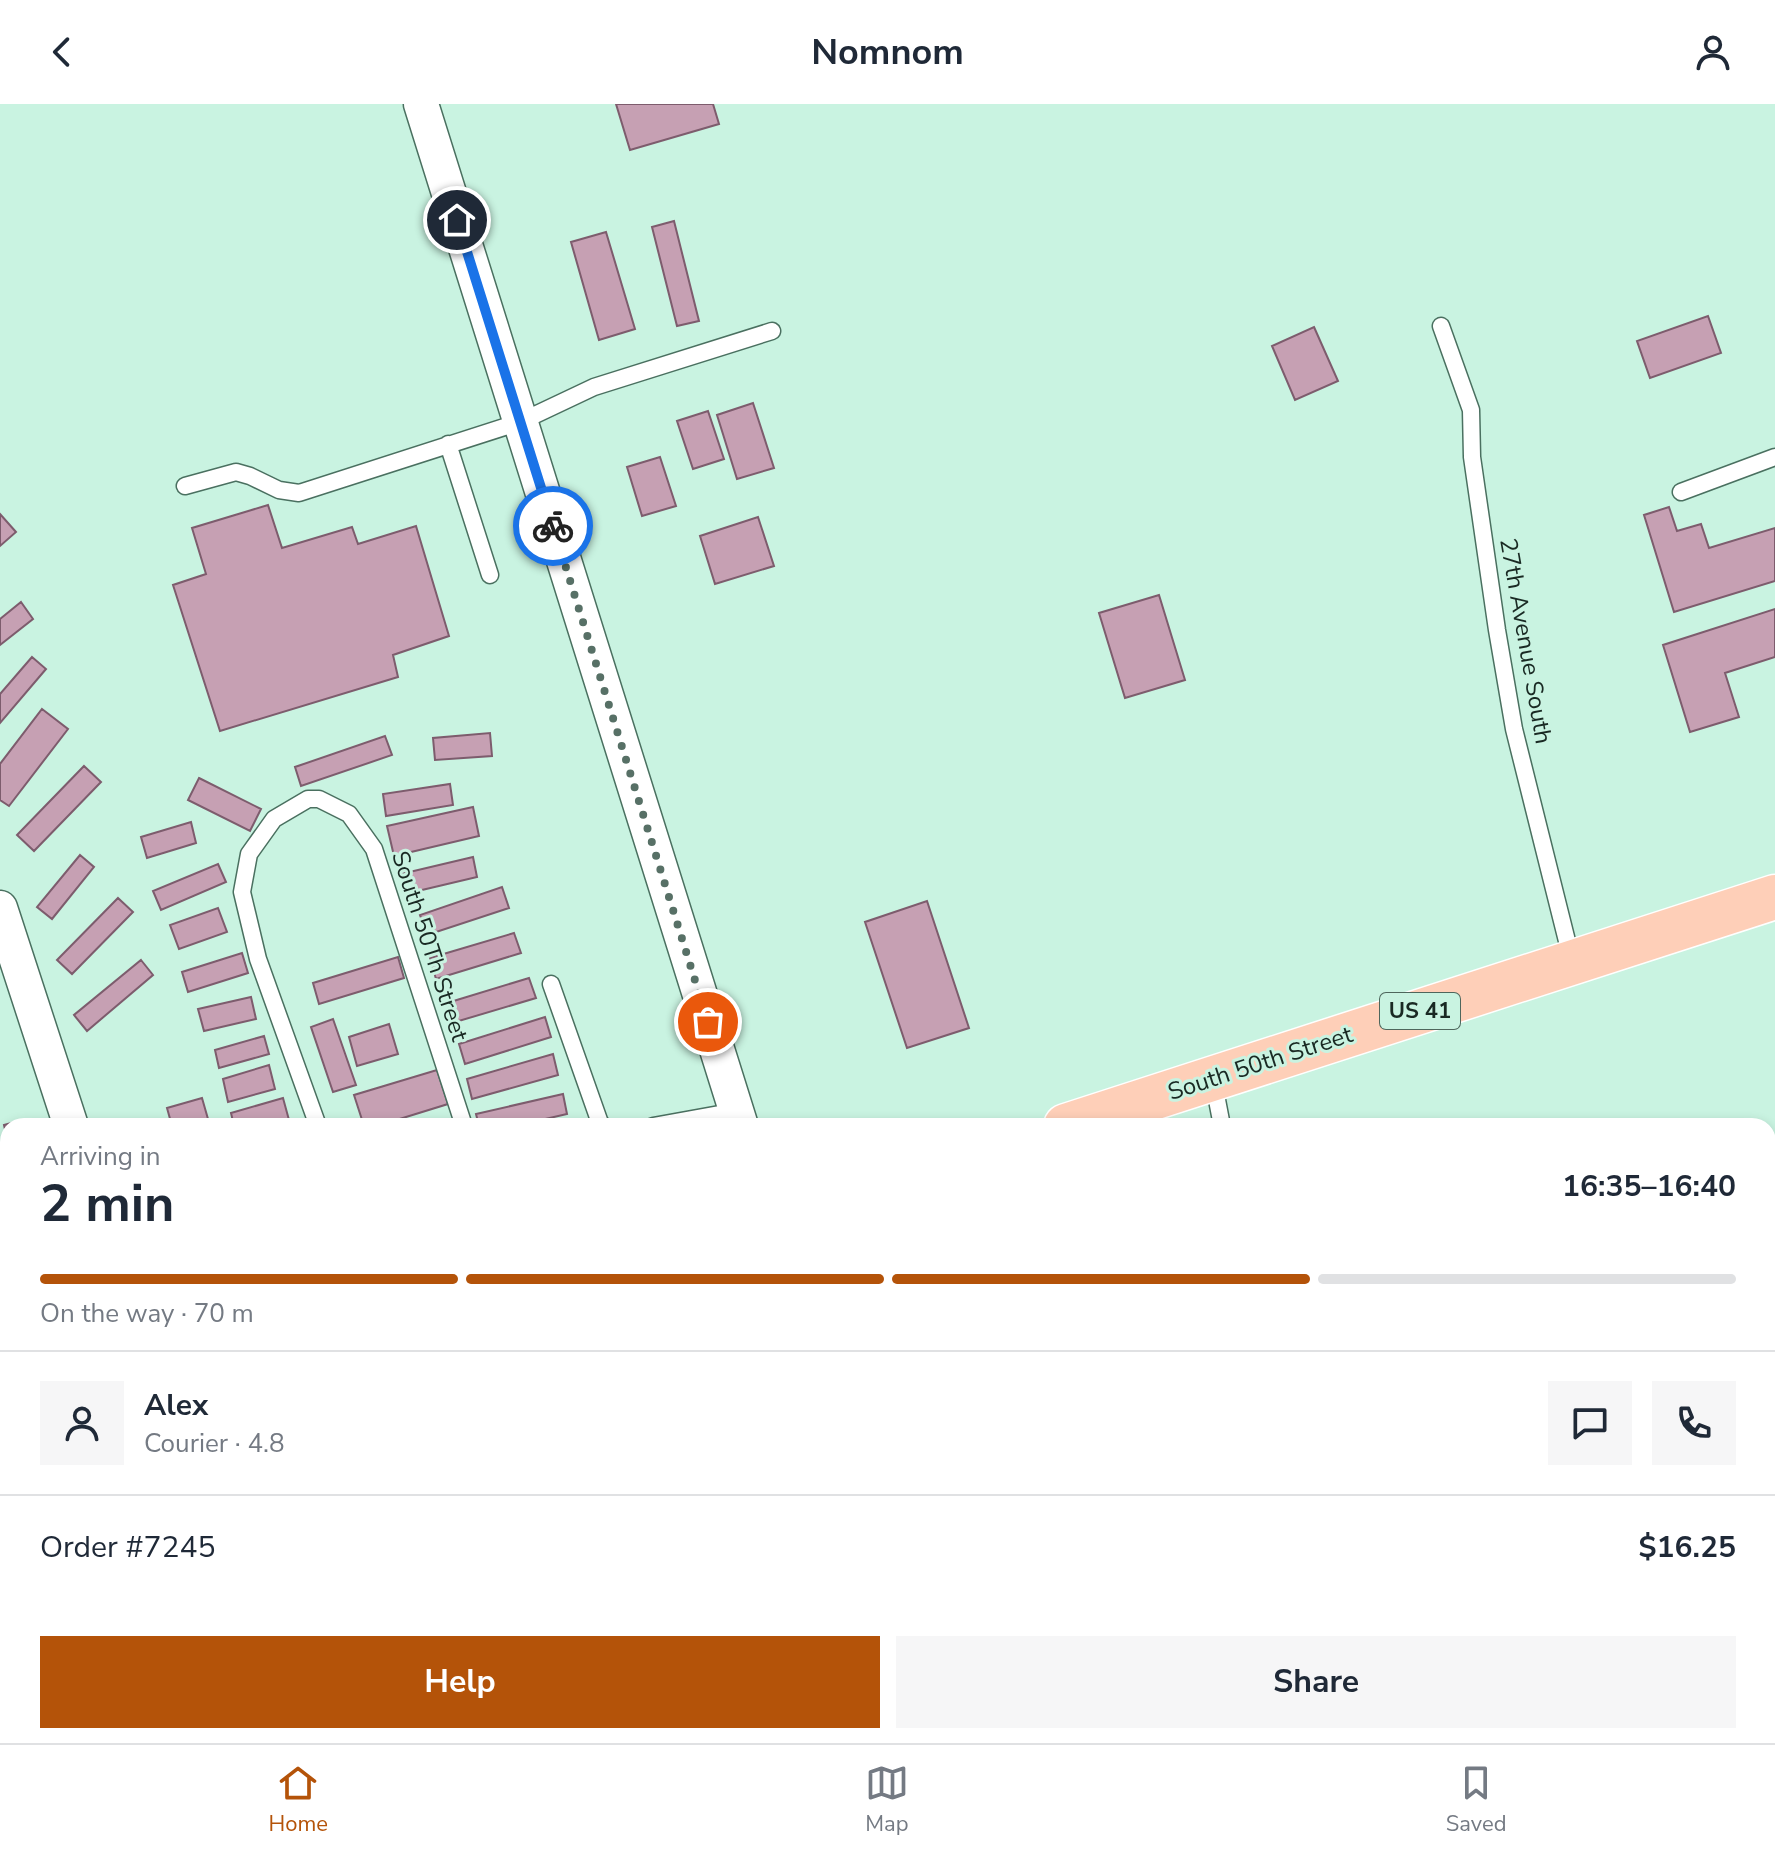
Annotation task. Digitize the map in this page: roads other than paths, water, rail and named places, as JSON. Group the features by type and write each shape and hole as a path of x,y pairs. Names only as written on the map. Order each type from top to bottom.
{"main road":[{"name":"South 50th Street","path":"1090,1118 1775,897"}],"street":[{"path":"421,104 739,1118"},
{"path":"0,908 68,1118"}],"lane":[{"name":"27th Avenue South","path":"1441,326 1471,410 1472,457 1514,729 1573,963"},
{"path":"185,486 236,472 279,490 299,493 520,422 594,387 772,331"},
{"path":"448,444 490,575"},
{"path":"1681,492 1775,457"},
{"name":"South 50Th Street","path":"315,1118 258,959 242,892 249,854 274,819 308,799 319,799 349,814 374,849 461,1118"},
{"path":"551,984 598,1118"},
{"path":"1213,1078 1220,1118"}]}
